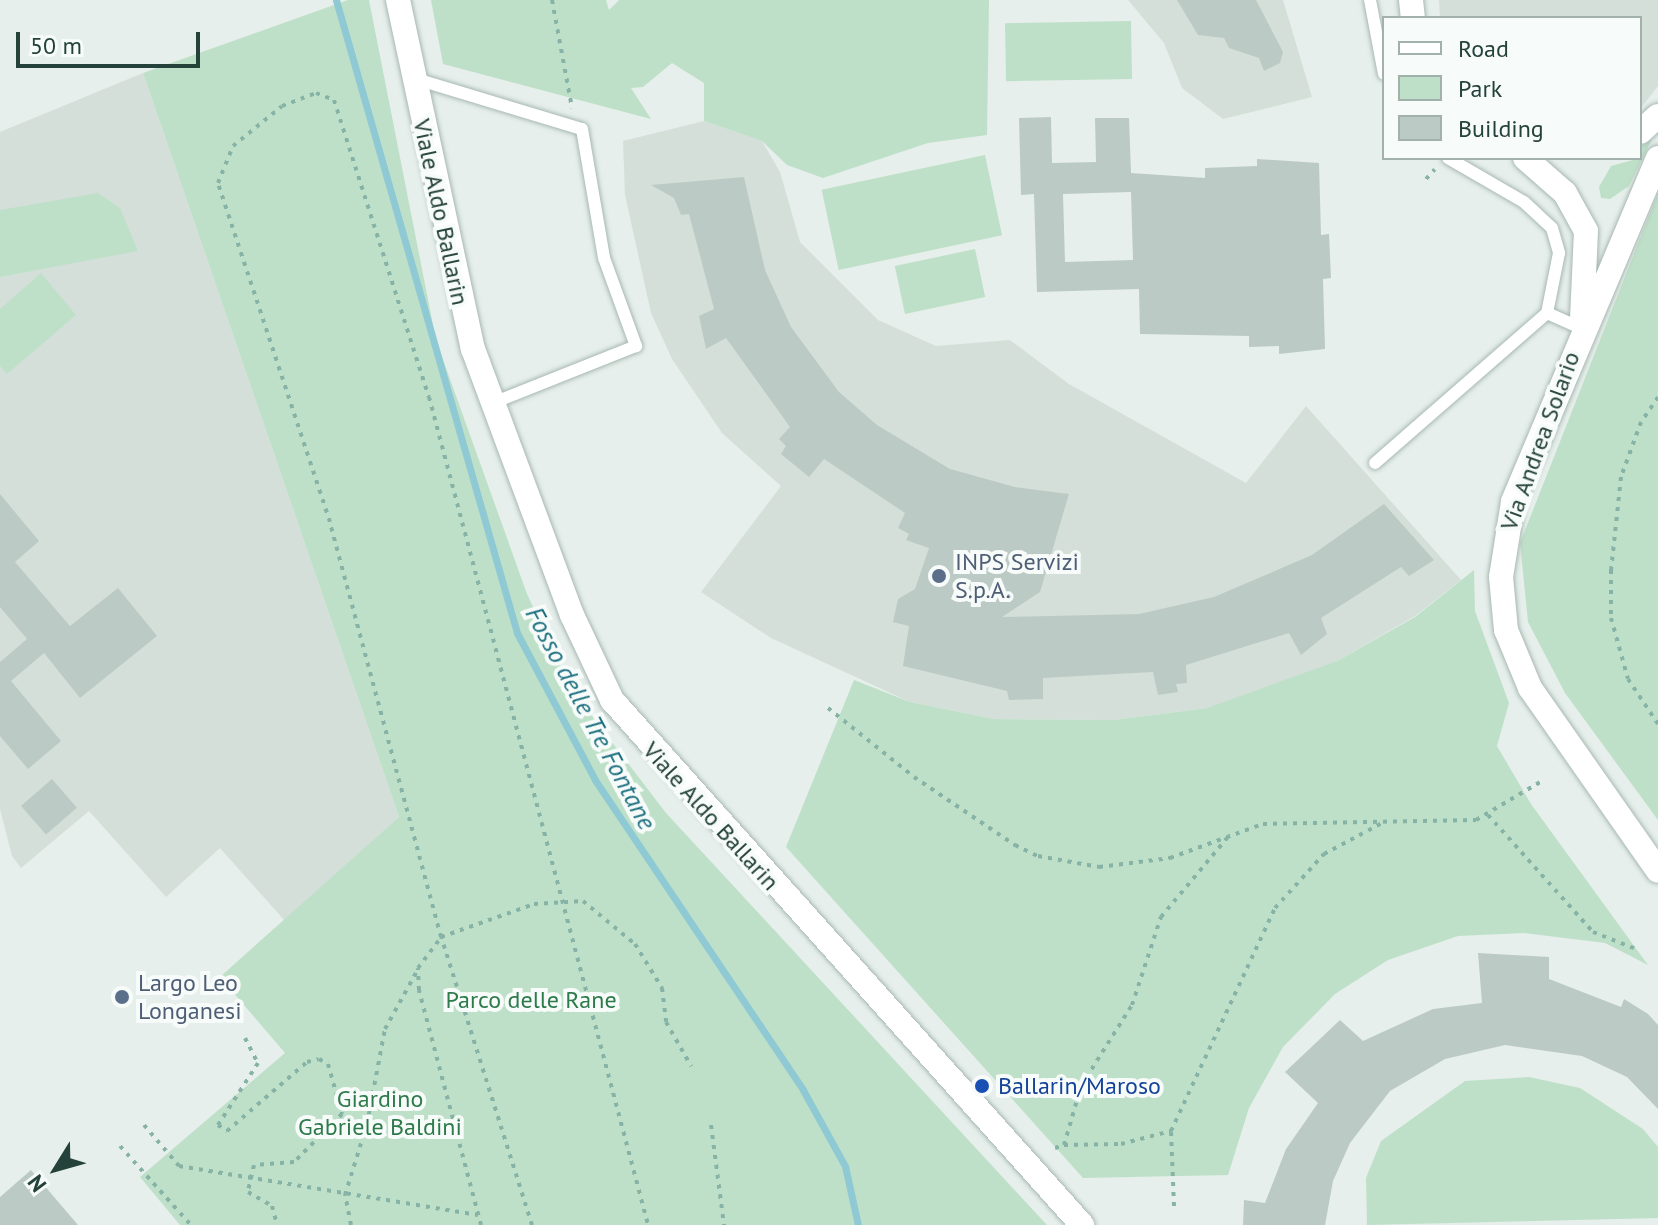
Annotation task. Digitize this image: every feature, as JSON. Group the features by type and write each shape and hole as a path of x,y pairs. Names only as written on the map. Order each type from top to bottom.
{"street":[{"name":"Viale Aldo Ballarin","path":"398,0 447,247 490,404 572,615 622,715 1082,1225"},
{"path":"1642,130 1658,116"},
{"path":"1581,328 1605,288 1658,158"},
{"path":"1527,160 1565,193 1586,231 1581,328"},
{"name":"Via Andrea Solario","path":"1581,328 1507,523 1501,577 1506,630 1546,717 1658,871"}],"lane":[{"path":"1370,0 1371,31 1382,67"},
{"path":"412,79 574,123 587,141 604,258 636,346 490,404"},
{"path":"1451,160 1524,202 1552,228 1559,253 1547,313"},
{"name":"Via Andrea Solario","path":"1375,463 1547,313 1581,328"}],"path":[{"path":"552,0 574,123"},
{"path":"532,1225 441,937 330,522 218,183 233,146 282,106 316,93 334,100 429,397 564,898 648,1225"},
{"path":"1426,179 1436,167"},
{"path":"1658,397 1641,422 1621,477 1611,570 1611,618 1628,679 1658,724"},
{"path":"828,708 914,777 1038,856 1099,867 1134,864 1263,824 1448,822 1488,815 1542,781"},
{"path":"1488,815 1593,932 1636,949"},
{"path":"1174,1206 1171,1131 1275,908 1324,854 1386,821"},
{"path":"1064,1145 1081,1086 1132,1005 1161,917 1228,837"},
{"path":"351,1225 345,1195 367,1124 385,1029 418,968 441,937 489,916 564,898 583,901 635,944 662,988 666,1022 691,1066"},
{"path":"418,968 434,1058 481,1225"},
{"path":"245,1038 258,1063 218,1125 227,1131 307,1062 319,1059 328,1064 342,1114 294,1162 254,1165 246,1180 248,1192 272,1206 277,1225"},
{"path":"144,1125 179,1166 246,1180 478,1215"},
{"path":"711,1125 724,1225"},
{"path":"1055,1148 1064,1145 1121,1144 1171,1131"},
{"path":"120,1146 191,1225"}],"shaded area":[{"path":"1128,0 1283,0 1312,97 1223,119 1182,88 1164,43"},
{"path":"1439,0 1658,0 1658,86 1642,106 1642,16 1440,16"},
{"path":"143,73 399,817 285,921 220,848 166,897 89,811 21,868 12,856 0,809 0,132"},
{"path":"704,121 762,141 780,172 800,242 878,320 936,346 1010,340 1069,384 1246,483 1306,406 1461,580 1415,616 1337,661 1277,687 1207,708 1114,720 994,719 910,702 771,638 701,592 781,486 722,433 672,359 651,313 625,195 623,141"}],"green space":[{"name":"Parco delle Rane","path":"348,0 369,0 436,340 527,594 572,690 666,813 1047,1225 180,1225 140,1177 285,1053 220,977 399,817 143,73"},
{"path":"431,0 606,0 609,10 619,0 989,0 987,135 928,143 823,178 787,165 762,141 704,121 704,83 672,63 643,87 631,88 651,119 443,64"},
{"path":"1131,21 1132,79 1006,81 1005,23"},
{"path":"1652,139 1642,159 1642,146"},
{"path":"985,155 1002,235 839,270 822,190"},
{"path":"1642,160 1629,186 1610,199 1601,198 1599,187 1611,166"},
{"path":"98,193 120,208 138,251 0,277 0,210"},
{"path":"1658,193 1658,820 1565,693 1528,622 1520,543"},
{"path":"975,249 985,297 905,314 895,266"},
{"path":"41,273 76,315 7,374 0,366 0,309"},
{"path":"1474,570 1475,611 1509,703 1497,746 1531,804 1648,965 1605,943 1524,933 1458,936 1388,960 1335,994 1283,1047 1249,1108 1228,1175 1083,1178 786,847 854,680 910,702 994,719 1114,720 1207,708 1337,661 1415,617"},
{"path":"1529,1077 1580,1088 1643,1129 1658,1147 1658,1218 1367,1225 1366,1178 1381,1141 1465,1081"}],"building":[{"path":"1177,0 1256,0 1283,52 1280,63 1264,71 1259,58 1229,48 1224,38 1198,35"},
{"path":"1051,117 1052,163 1096,162 1095,118 1129,118 1131,173 1205,178 1205,168 1257,166 1257,159 1319,163 1321,235 1329,234 1331,278 1323,279 1325,349 1279,354 1279,346 1249,347 1249,336 1140,334 1139,289 1037,292 1034,194 1021,195 1019,118","holes":["1131,192 1133,260 1065,262 1063,194"]},
{"path":"744,177 765,270 791,327 839,392 877,425 950,469 1015,487 1069,494 1040,592 1002,617 1139,614 1214,597 1312,555 1384,504 1434,560 1409,576 1401,567 1321,618 1327,634 1301,655 1289,633 1186,665 1187,683 1176,684 1178,692 1158,695 1153,672 1043,678 1043,699 1009,700 1007,691 903,666 909,626 893,622 898,599 915,589 929,548 906,540 909,534 898,528 905,513 824,459 809,477 781,454 786,446 779,439 790,427 726,338 706,349 699,316 714,309 689,214 681,215 674,198 651,185"},
{"path":"0,494 39,541 15,562 70,626 118,588 157,636 80,698 44,653 11,681 61,741 28,769 0,736 0,662 27,639 0,607"},
{"path":"52,779 77,808 46,835 21,806"},
{"path":"1478,953 1549,957 1549,979 1621,1007 1624,999 1648,1014 1658,1025 1658,1109 1627,1077 1582,1056 1505,1045 1445,1059 1390,1091 1350,1143 1333,1181 1325,1225 1243,1225 1244,1200 1265,1203 1286,1149 1318,1103 1285,1072 1340,1020 1363,1041 1433,1009 1482,1003"},
{"path":"31,1170 78,1225 0,1225 0,1197"}],"waterway":[{"name":"Fosso delle Tre Fontane","path":"336,0 517,633 595,780 803,1090 845,1166 858,1225"}],"place":[{"name":"INPS Servizi S.p.A.","path":"939,576"},
{"name":"Largo Leo Longanesi","path":"122,997"},
{"name":"Ballarin/Maroso","path":"982,1086"}],"park label":[{"name":"Giardino Gabriele Baldini","path":"380,1113"}]}
